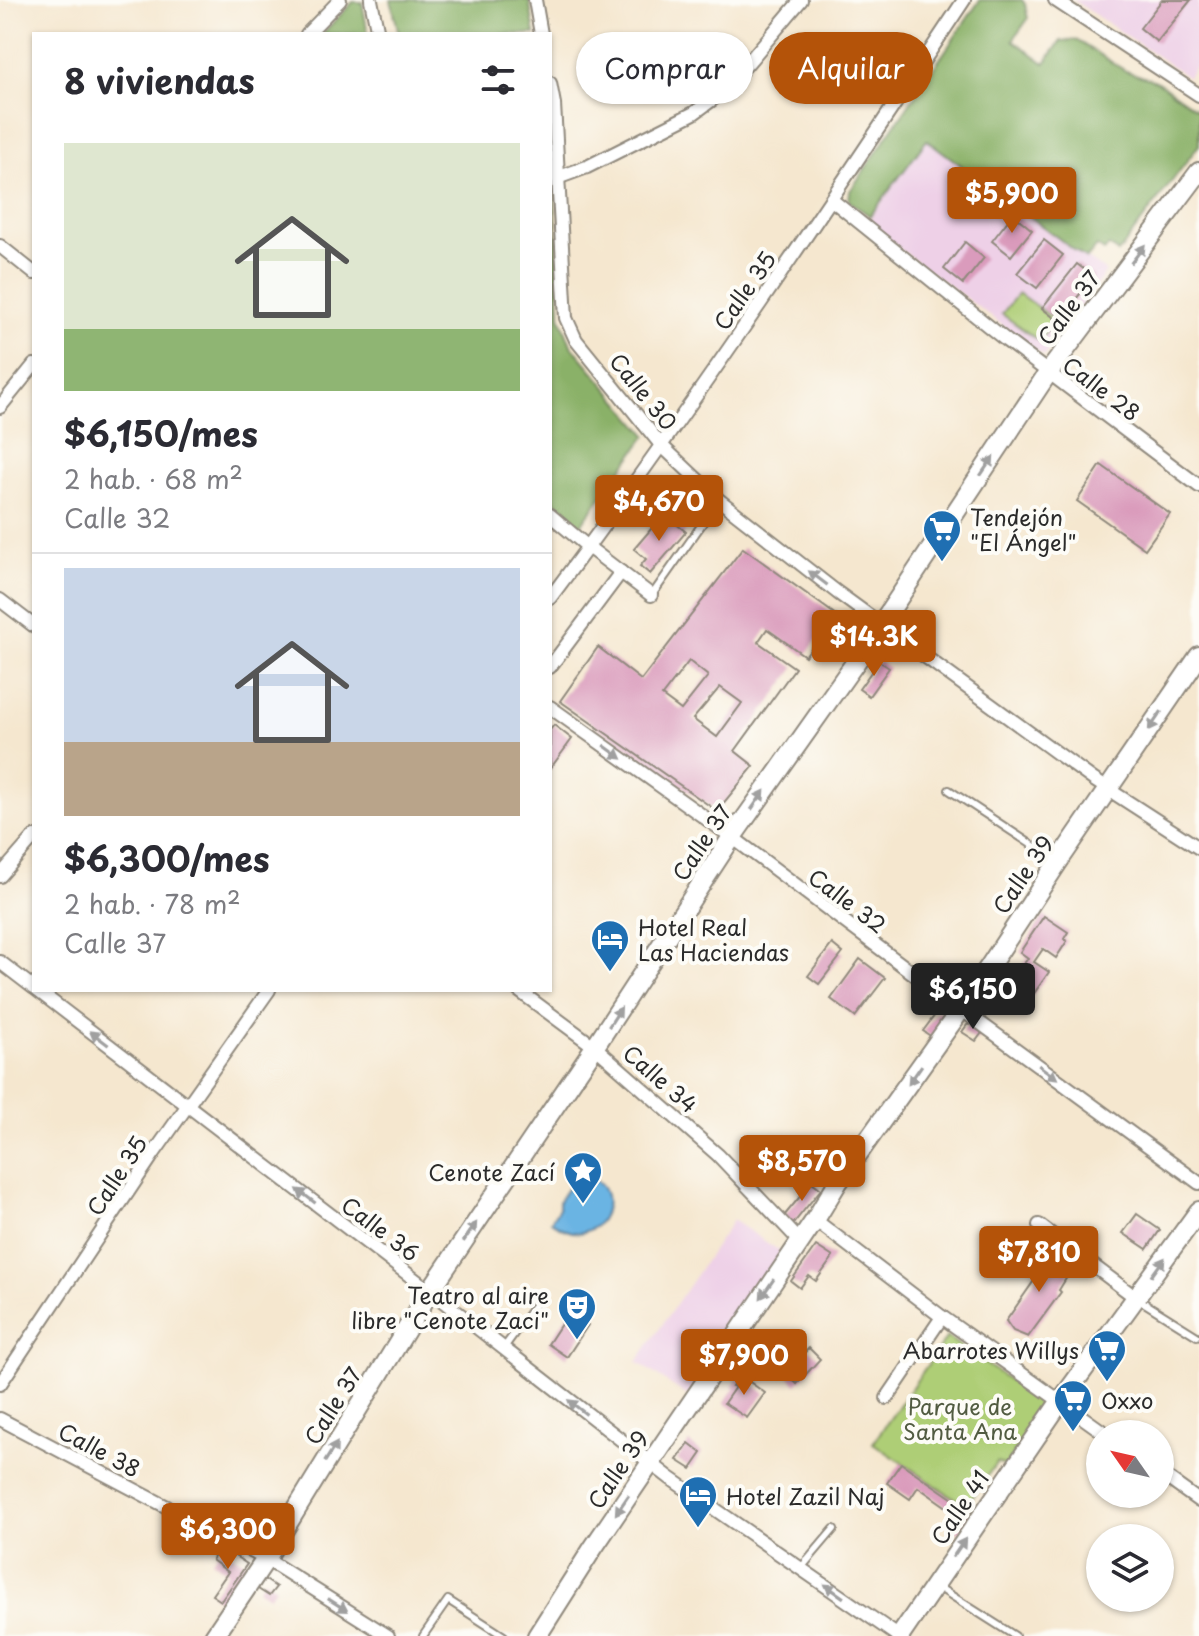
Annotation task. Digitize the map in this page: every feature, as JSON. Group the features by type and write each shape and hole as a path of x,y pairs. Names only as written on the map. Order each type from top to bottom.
{"street":[{"path":"309,32 340,0"},
{"path":"371,0 378,32"},
{"path":"535,0 541,32"},
{"path":"557,178 587,167 704,106 724,91 801,0"},
{"name":"Calle 35","path":"552,595 832,200 964,0"},
{"path":"1055,0 1199,95"},
{"name":"Calle 30","path":"552,94 566,318 576,340 661,445 719,500 800,564 1109,790 1199,848"},
{"name":"Calle 37","path":"214,1636 266,1559 430,1291 732,837 882,624 1048,373 1199,172"},
{"name":"Calle 28","path":"832,200 1048,373 1198,485"},
{"path":"0,246 32,271"},
{"path":"0,407 32,367"},
{"path":"552,517 651,595"},
{"path":"552,664 621,572"},
{"path":"0,600 32,624"},
{"name":"Calle 39","path":"537,1636 838,1182 962,1008 1199,656"},
{"name":"Calle 32","path":"552,708 732,837 1199,1183"},
{"path":"0,876 32,839"},
{"name":"Calle 36","path":"0,962 32,987"},
{"name":"Calle 36","path":"39,992 650,1463 899,1636"},
{"name":"Calle 35","path":"0,1384 154,1153 268,992"},
{"name":"Calle 34","path":"521,992 595,1047 718,1155 802,1240"},
{"name":"Calle 41","path":"899,1636 1060,1402 1199,1211"},
{"path":"815,1220 942,1317 1086,1420"},
{"path":"1039,1225 1135,1297"},
{"path":"887,1398 942,1317"},
{"name":"Calle 38","path":"0,1419 266,1559 388,1636"},
{"path":"1174,1483 1199,1501"}],"lane":[{"path":"651,595 719,500"},
{"path":"949,790 1058,862"},
{"path":"1135,1297 1197,1336"},
{"path":"503,1349 540,1298"},
{"path":"742,1328 787,1359"},
{"path":"801,1568 834,1529"},
{"path":"935,1585 1015,1636"},
{"path":"423,1636 448,1600 504,1636"}],"shaded area":[{"path":"1073,0 1199,0 1199,61 1188,77"},
{"path":"927,140 1106,272 1044,356 866,224"},
{"path":"733,1220 784,1254 688,1396 637,1362"}],"green space":[{"path":"391,0 529,0 535,32 399,32"},
{"path":"980,0 1022,0 1028,19 1013,40 1045,63 1061,41 1076,40 1126,71 1156,81 1199,111 1199,145 1118,253 1109,246 1104,251 1097,246 1086,259 927,140 870,216 849,201 850,191 909,104 933,104 933,69"},
{"path":"353,2 362,2 368,32 324,32"},
{"path":"552,145 560,316 571,345 647,435 580,526 552,498"},
{"path":"1018,293 1055,320 1039,341 1002,314"},
{"name":"Parque de Santa Ana","path":"947,1337 1046,1406 1005,1466 997,1462 966,1506 873,1443"}],"water":[{"name":"Cenote Zací","path":"576,1175 593,1179 603,1189 607,1201 604,1214 596,1225 584,1232 569,1231 551,1221 559,1208 559,1201"}],"building":[{"path":"1162,0 1191,0 1157,42 1140,28"},
{"path":"1013,214 1032,230 1011,256 992,241"},
{"path":"1044,240 1063,255 1037,288 1017,273"},
{"path":"965,242 984,258 963,284 944,269"},
{"path":"1077,264 1094,277 1058,321 1042,308"},
{"path":"1101,465 1170,514 1145,549 1077,501"},
{"path":"664,514 686,532 650,574 640,566 646,559 634,549"},
{"path":"743,548 836,615 805,656 767,629 758,642 795,668 735,751 754,766 717,811 560,701 598,647 641,680","holes":["689,661 708,676 681,710 662,696","720,687 742,703 717,737 693,719"]},
{"path":"879,661 889,668 869,696 859,689"},
{"path":"554,725 572,739 552,766"},
{"path":"1044,916 1068,932 1064,939 1067,941 1056,958 1043,949 1034,962 1049,972 1021,1012 991,992 1007,969 1016,975 1028,958 1020,952"},
{"path":"832,944 843,953 819,984 808,976"},
{"path":"860,959 885,978 855,1017 831,999"},
{"path":"938,1011 946,1017 932,1037 923,1031"},
{"path":"975,1024 984,1030 976,1041 962,1032 967,1025"},
{"path":"812,1182 821,1189 793,1224 784,1216"},
{"path":"1137,1214 1160,1230 1147,1249 1123,1233"},
{"path":"816,1246 833,1257 816,1281 809,1276 800,1288 791,1281"},
{"path":"1045,1248 1070,1272 1059,1290 1061,1292 1028,1337 1013,1331 1006,1321 1040,1272 1032,1267"},
{"path":"569,1312 588,1325 567,1357 548,1344"},
{"path":"809,1348 820,1359 797,1384 785,1373"},
{"path":"740,1375 765,1393 747,1418 724,1403"},
{"path":"689,1443 702,1453 691,1469 677,1460"},
{"path":"901,1463 972,1512 959,1533 950,1527 958,1515 918,1487 910,1499 887,1483"},
{"path":"221,1547 247,1564 221,1601 212,1595 228,1572 212,1560"},
{"path":"264,1579 276,1587 269,1596 258,1589"}],"place":[{"name":"Tendejón \"El Ángel\"","path":"942,563"},
{"name":"Hotel Real Las Haciendas","path":"610,973"},
{"name":"Cenote Zací","path":"583,1205"},
{"name":"Teatro al aire libre \"Cenote Zaci\"","path":"577,1341"},
{"name":"Abarrotes Willys","path":"1107,1383"},
{"name":"Oxxo","path":"1073,1433"},
{"name":"Hotel Zazil Naj","path":"698,1529"}]}
